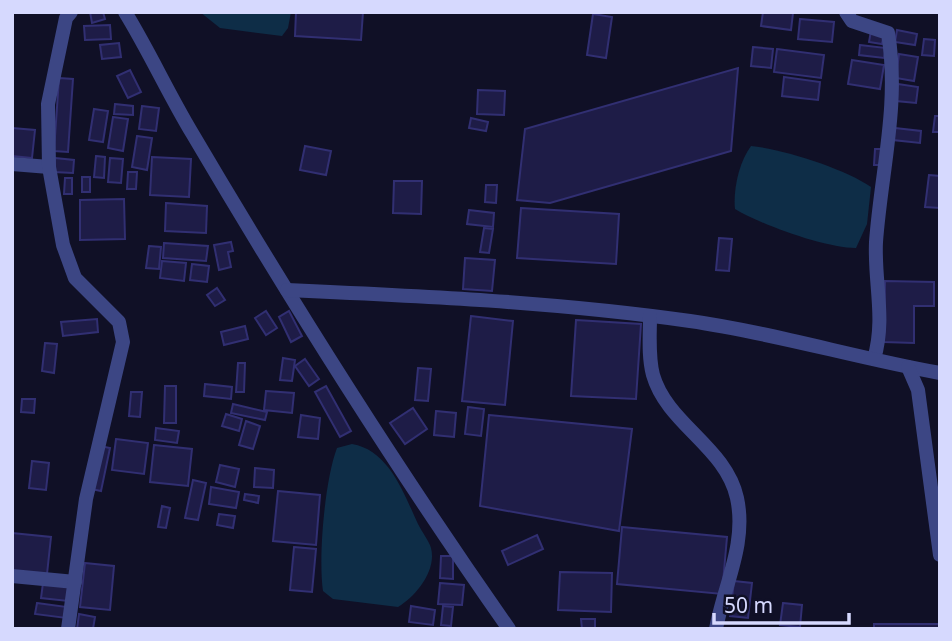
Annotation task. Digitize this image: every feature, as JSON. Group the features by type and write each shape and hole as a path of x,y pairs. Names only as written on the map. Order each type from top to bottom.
{"street":[{"path":"68,629 86,499 123,342 118,322 75,278 62,245 49,167 47,146 51,82 66,18 71,12"},
{"path":"125,12 173,100 287,289 433,519 509,629"},
{"path":"846,12 852,21 883,29 888,33 890,45 889,147 876,245 881,324 873,359"},
{"path":"12,164 49,167"},
{"path":"287,289 433,296 650,316 732,328 940,373"},
{"path":"650,316 654,376 666,401 723,467 737,497 739,532 736,564 716,629"},
{"path":"908,368 918,390 940,555"},
{"path":"12,576 75,582"}],"water":[{"path":"200,12 291,12 288,28 282,36 220,28"},
{"path":"751,146 813,161 846,173 871,187 867,224 856,248 828,244 794,234 735,209 738,176"},
{"path":"352,444 376,455 394,475 431,548 428,574 411,597 398,607 333,599 323,591 322,539 329,479 337,448"}],"building":[{"path":"90,12 103,12 105,19 92,23"},
{"path":"296,12 363,12 361,40 295,36"},
{"path":"763,12 793,13 791,30 761,26"},
{"path":"593,14 612,17 606,58 587,55"},
{"path":"800,19 834,22 832,42 798,39"},
{"path":"110,25 111,39 85,40 84,26"},
{"path":"897,30 917,34 915,45 895,42"},
{"path":"871,31 884,33 882,44 869,42"},
{"path":"924,39 935,40 934,56 922,55"},
{"path":"119,43 121,57 102,59 100,45"},
{"path":"860,45 886,48 884,58 859,55"},
{"path":"753,47 773,49 771,68 751,66"},
{"path":"777,49 824,55 821,78 774,72"},
{"path":"899,54 918,57 914,81 896,78"},
{"path":"852,60 884,65 880,89 848,84"},
{"path":"738,68 731,151 550,203 517,200 525,129"},
{"path":"130,70 141,92 128,98 117,76"},
{"path":"784,77 820,82 818,100 782,96"},
{"path":"59,78 73,79 68,152 54,151"},
{"path":"898,84 918,87 916,103 896,101"},
{"path":"478,90 505,91 504,115 477,114"},
{"path":"115,104 133,106 133,115 114,114"},
{"path":"142,106 159,108 156,131 139,129"},
{"path":"94,109 108,111 103,142 89,140"},
{"path":"935,116 940,116 940,132 933,132"},
{"path":"113,117 128,119 123,151 108,148"},
{"path":"471,118 488,122 486,131 469,128"},
{"path":"12,128 35,130 32,158 12,156"},
{"path":"895,128 921,131 920,143 893,140"},
{"path":"137,136 152,138 147,170 132,167"},
{"path":"305,146 331,151 326,175 300,170"},
{"path":"875,149 884,149 883,165 874,165"},
{"path":"96,156 105,157 104,178 94,177"},
{"path":"152,157 191,159 189,197 150,195"},
{"path":"55,158 74,160 73,173 54,172"},
{"path":"110,158 123,159 121,183 108,182"},
{"path":"128,172 137,172 136,189 127,189"},
{"path":"929,175 940,176 940,208 925,207"},
{"path":"82,177 90,177 90,192 82,192"},
{"path":"65,178 72,178 72,194 64,194"},
{"path":"394,181 422,181 421,214 393,213"},
{"path":"486,185 497,185 496,203 485,202"},
{"path":"124,199 125,239 80,240 80,200"},
{"path":"166,203 207,206 206,233 165,231"},
{"path":"521,208 619,214 616,264 517,258"},
{"path":"469,210 494,213 493,227 467,224"},
{"path":"484,228 493,229 489,253 480,252"},
{"path":"719,238 732,239 729,271 716,270"},
{"path":"231,242 233,251 228,252 231,267 219,270 214,245"},
{"path":"164,243 208,246 206,261 163,258"},
{"path":"149,246 161,247 159,269 146,268"},
{"path":"465,258 495,260 492,291 463,289"},
{"path":"162,261 186,263 184,281 160,278"},
{"path":"192,264 209,266 207,282 190,280"},
{"path":"885,281 934,282 934,306 914,306 914,343 884,342"},
{"path":"217,288 225,300 215,306 207,295"},
{"path":"266,311 277,328 266,335 255,318"},
{"path":"289,311 302,336 291,342 279,317"},
{"path":"471,316 513,321 505,405 462,401"},
{"path":"97,319 98,332 63,336 61,322"},
{"path":"576,320 641,324 636,399 571,396"},
{"path":"245,326 248,339 224,345 221,332"},
{"path":"45,343 57,344 54,373 42,371"},
{"path":"283,358 295,360 292,381 280,380"},
{"path":"305,359 319,379 309,386 295,366"},
{"path":"238,363 245,363 244,392 236,392"},
{"path":"418,368 431,369 428,401 415,400"},
{"path":"205,384 232,387 231,399 204,396"},
{"path":"165,386 176,386 176,423 164,423"},
{"path":"326,386 351,431 340,437 315,392"},
{"path":"266,391 294,393 292,413 264,410"},
{"path":"131,392 142,392 140,417 129,416"},
{"path":"22,399 35,399 34,413 21,412"},
{"path":"233,404 267,412 265,420 231,413"},
{"path":"468,407 484,409 481,436 465,434"},
{"path":"413,408 427,429 405,444 390,423"},
{"path":"436,411 456,413 454,437 434,435"},
{"path":"226,414 242,419 239,431 222,426"},
{"path":"301,415 320,418 318,439 298,437"},
{"path":"489,415 632,429 619,531 480,506"},
{"path":"246,421 260,426 253,449 239,445"},
{"path":"156,428 179,431 177,443 155,440"},
{"path":"116,439 148,443 144,474 112,470"},
{"path":"154,445 192,449 188,486 150,482"},
{"path":"100,446 110,448 101,491 91,489"},
{"path":"32,461 49,463 46,490 29,488"},
{"path":"220,465 239,469 235,487 216,482"},
{"path":"255,468 274,470 273,488 254,487"},
{"path":"193,480 206,483 198,520 185,518"},
{"path":"211,487 239,492 236,508 209,504"},
{"path":"278,491 320,495 316,545 273,541"},
{"path":"245,494 259,496 258,503 244,500"},
{"path":"162,506 170,508 166,528 158,527"},
{"path":"219,514 235,516 233,528 217,525"},
{"path":"622,527 727,537 722,594 617,584"},
{"path":"12,533 51,537 47,574 12,571"},
{"path":"537,535 543,549 508,565 502,551"},
{"path":"294,547 316,549 312,592 290,590"},
{"path":"441,556 453,556 453,579 440,578"},
{"path":"85,563 114,566 110,610 80,607"},
{"path":"560,572 612,573 611,612 558,610"},
{"path":"734,581 752,583 748,618 730,616"},
{"path":"43,583 70,586 68,601 41,598"},
{"path":"440,583 464,585 462,605 438,604"},
{"path":"37,603 67,607 66,618 35,614"},
{"path":"783,603 802,605 800,627 780,625"},
{"path":"411,606 435,610 433,625 409,622"},
{"path":"443,606 453,607 451,626 441,625"},
{"path":"79,614 95,617 93,629 77,629"},
{"path":"581,619 595,619 595,629 582,629"},
{"path":"874,624 940,624 940,629 874,629"}]}
